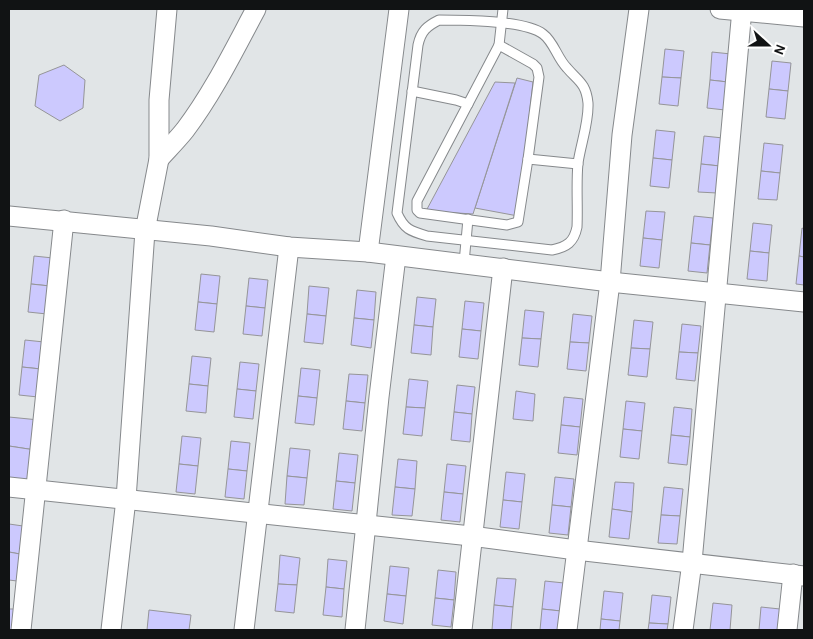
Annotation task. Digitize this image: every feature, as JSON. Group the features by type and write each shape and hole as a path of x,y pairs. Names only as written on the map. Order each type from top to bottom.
{"street":[{"path":"111,630 126,499 145,230 159,159 159,100 167,9"},
{"path":"159,159 198,112 256,9"},
{"path":"368,252 399,9"},
{"path":"567,630 610,282 622,136 639,9"},
{"path":"720,9 804,17"},
{"path":"683,630 692,562 742,10"},
{"path":"9,216 212,236 288,247 368,252 610,282 804,302"},
{"path":"21,630 64,220"},
{"path":"244,630 288,247"},
{"path":"355,630 396,256"},
{"path":"462,630 471,536 503,268"},
{"path":"9,487 471,536 576,550 799,575 787,630"}],"lane":[{"path":"499,45 533,64 539,77 518,222 507,225 430,216 420,213 417,210 417,201 499,45 502,9"},
{"path":"439,20 501,22 530,28 543,34 552,44 566,68 578,78 585,90 588,103 578,164 577,227 575,237 569,244 552,250 427,236 413,232 402,225 397,213 420,34 428,26 439,20"},
{"path":"412,91 468,104"},
{"path":"528,159 578,164"},
{"path":"464,264 468,219"}],"building":[{"path":"665,49 684,51 681,78 662,77"},
{"path":"712,52 731,54 728,82 710,80"},
{"path":"772,61 791,63 788,91 769,89"},
{"path":"64,65 85,80 83,108 60,121 35,106 39,75"},
{"path":"662,77 681,78 678,106 659,104"},
{"path":"517,78 533,82 518,216 475,208"},
{"path":"710,80 728,82 725,110 707,108"},
{"path":"495,82 515,83 473,214 426,211"},
{"path":"769,89 788,91 785,119 766,117"},
{"path":"656,130 675,132 672,160 653,158"},
{"path":"704,136 723,138 720,166 701,164"},
{"path":"764,143 783,145 780,173 761,171"},
{"path":"653,158 672,160 669,188 650,186"},
{"path":"701,164 720,166 717,193 698,192"},
{"path":"761,171 780,173 777,200 758,199"},
{"path":"646,211 665,212 662,240 643,238"},
{"path":"694,216 713,218 710,245 691,243"},
{"path":"753,223 772,225 769,253 750,251"},
{"path":"802,228 804,229 804,257 799,256"},
{"path":"643,238 662,240 659,268 640,266"},
{"path":"691,243 710,245 707,273 688,271"},
{"path":"750,251 769,253 767,281 747,279"},
{"path":"34,256 53,258 50,286 31,284"},
{"path":"799,256 804,257 804,285 796,284"},
{"path":"201,274 220,276 217,304 198,302"},
{"path":"249,278 268,280 265,308 246,306"},
{"path":"31,284 50,286 47,314 28,312"},
{"path":"309,286 329,288 326,316 307,314"},
{"path":"357,290 376,292 374,320 354,318"},
{"path":"417,297 436,299 433,327 414,325"},
{"path":"465,301 484,303 481,331 462,329"},
{"path":"198,302 217,304 214,332 195,330"},
{"path":"246,306 265,308 262,336 243,334"},
{"path":"525,310 544,312 541,339 522,338"},
{"path":"307,314 326,316 323,344 304,342"},
{"path":"573,314 592,316 589,343 570,342"},
{"path":"354,318 374,320 371,348 351,345"},
{"path":"634,320 653,322 650,349 631,348"},
{"path":"682,324 701,326 698,353 679,352"},
{"path":"414,325 433,327 431,355 411,353"},
{"path":"462,329 481,331 478,359 459,357"},
{"path":"522,338 541,339 538,367 519,365"},
{"path":"25,340 44,342 41,369 22,367"},
{"path":"570,342 589,343 586,371 567,369"},
{"path":"631,348 650,349 647,377 628,375"},
{"path":"679,352 698,353 695,381 676,379"},
{"path":"192,356 211,358 208,386 189,384"},
{"path":"240,362 259,364 256,391 237,389"},
{"path":"22,367 41,369 38,397 19,395"},
{"path":"301,368 320,370 317,398 298,396"},
{"path":"349,374 368,375 365,403 346,401"},
{"path":"409,379 428,381 425,408 406,407"},
{"path":"189,384 208,386 206,413 186,411"},
{"path":"457,385 475,387 472,414 454,412"},
{"path":"237,389 256,391 253,419 234,417"},
{"path":"516,391 535,394 533,421 513,419"},
{"path":"298,396 317,398 314,425 295,423"},
{"path":"564,397 583,399 580,427 561,425"},
{"path":"346,401 365,403 362,431 343,429"},
{"path":"626,401 645,403 642,431 623,429"},
{"path":"406,407 425,408 422,436 403,434"},
{"path":"674,407 692,409 690,437 671,435"},
{"path":"454,412 472,414 470,442 451,440"},
{"path":"9,417 39,420 35,450 9,446"},
{"path":"561,425 580,427 577,455 558,453"},
{"path":"623,429 642,431 639,459 620,457"},
{"path":"671,435 690,437 687,465 668,463"},
{"path":"182,436 201,438 198,466 179,464"},
{"path":"231,441 250,443 247,471 228,469"},
{"path":"9,446 35,450 32,482 9,479"},
{"path":"290,448 310,450 307,478 287,476"},
{"path":"339,453 358,455 355,483 336,481"},
{"path":"398,459 417,461 415,489 395,487"},
{"path":"179,464 198,466 195,494 176,492"},
{"path":"447,464 466,466 463,494 444,492"},
{"path":"228,469 247,471 244,499 225,497"},
{"path":"506,472 525,474 522,502 503,500"},
{"path":"287,476 307,478 304,505 285,504"},
{"path":"555,477 574,479 571,507 552,505"},
{"path":"336,481 355,483 352,511 333,509"},
{"path":"615,482 634,483 632,512 612,509"},
{"path":"395,487 415,489 412,516 392,515"},
{"path":"664,487 683,489 680,516 661,515"},
{"path":"444,492 463,494 460,522 441,520"},
{"path":"503,500 522,502 519,529 500,527"},
{"path":"552,505 571,507 568,535 549,533"},
{"path":"612,509 632,512 629,539 609,537"},
{"path":"661,515 680,516 677,544 658,543"},
{"path":"9,524 23,526 20,554 9,552"},
{"path":"9,552 20,554 17,581 9,580"},
{"path":"280,555 300,558 297,585 278,584"},
{"path":"328,559 347,561 344,589 326,587"},
{"path":"390,566 409,568 406,596 387,594"},
{"path":"438,570 456,572 454,600 435,598"},
{"path":"497,578 516,579 513,607 494,605"},
{"path":"545,581 564,583 561,611 542,609"},
{"path":"278,584 297,585 294,613 275,611"},
{"path":"326,587 344,589 342,617 323,615"},
{"path":"604,591 623,593 620,621 601,619"},
{"path":"387,594 406,596 403,624 384,621"},
{"path":"652,595 671,597 668,624 649,623"},
{"path":"435,598 454,600 451,627 432,625"},
{"path":"713,603 732,605 730,630 710,630"},
{"path":"494,605 513,607 511,630 492,630"},
{"path":"761,607 780,609 778,630 759,630"},
{"path":"9,609 15,609 13,630 9,630"},
{"path":"542,609 561,611 559,630 540,630"},
{"path":"149,610 191,615 189,630 147,630"},
{"path":"601,619 620,621 619,630 600,630"},
{"path":"649,623 668,624 667,630 648,630"}]}
